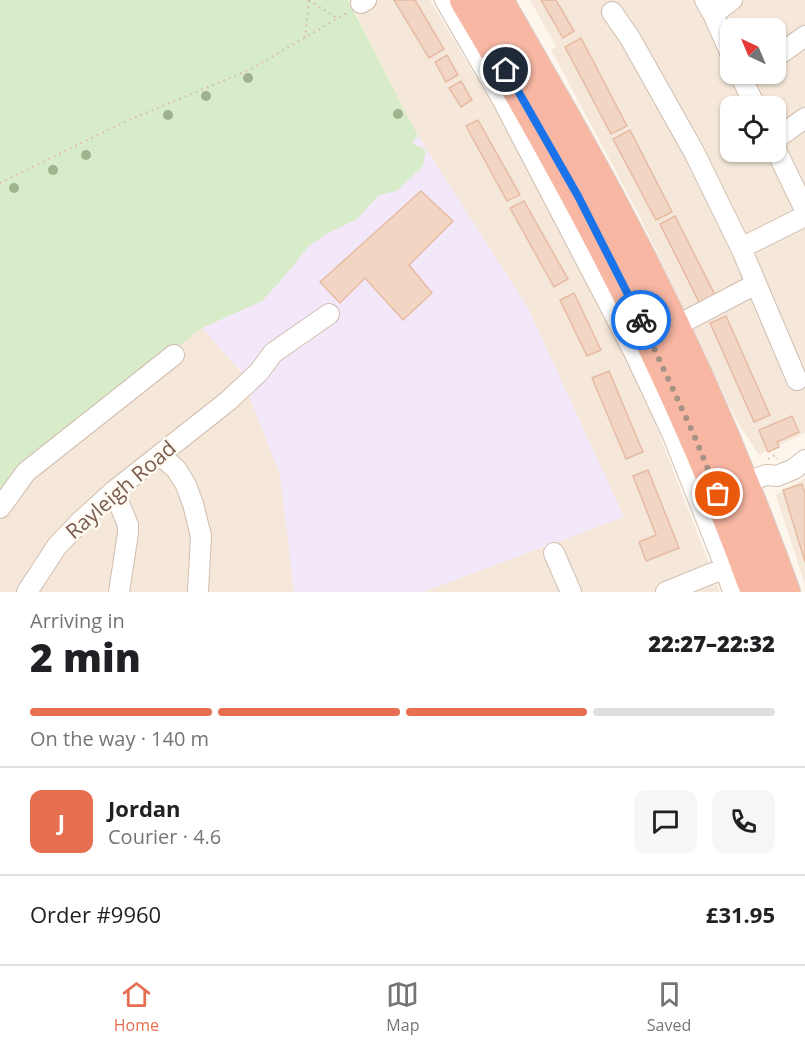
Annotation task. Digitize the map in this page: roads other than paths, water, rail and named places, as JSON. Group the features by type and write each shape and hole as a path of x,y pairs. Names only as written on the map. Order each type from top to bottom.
{"highway":[{"path":"465,0 509,92 597,232 650,339 694,435 756,592"},
{"path":"498,0 621,219 674,327 755,479 785,592"}],"street":[{"path":"445,0 509,92 591,268 672,433 734,592"},
{"path":"720,31 709,7 732,0"},
{"path":"612,12 630,38 694,152 741,248 797,380"},
{"path":"786,50 805,36"},
{"path":"786,132 805,118"},
{"path":"782,162 805,210"},
{"path":"741,248 805,216"},
{"path":"674,327 756,284"},
{"name":"Rayleigh Road","path":"27,592 57,546 81,521 114,491 228,401 259,372 273,353 329,314"},
{"path":"0,508 26,472 174,354"},
{"path":"160,455 176,470 186,485 193,504 201,536 198,592"},
{"path":"755,479 777,476 794,469 805,459"},
{"path":"114,491 128,525 119,592"},
{"path":"554,553 571,592"},
{"path":"666,592 725,568"}]}
